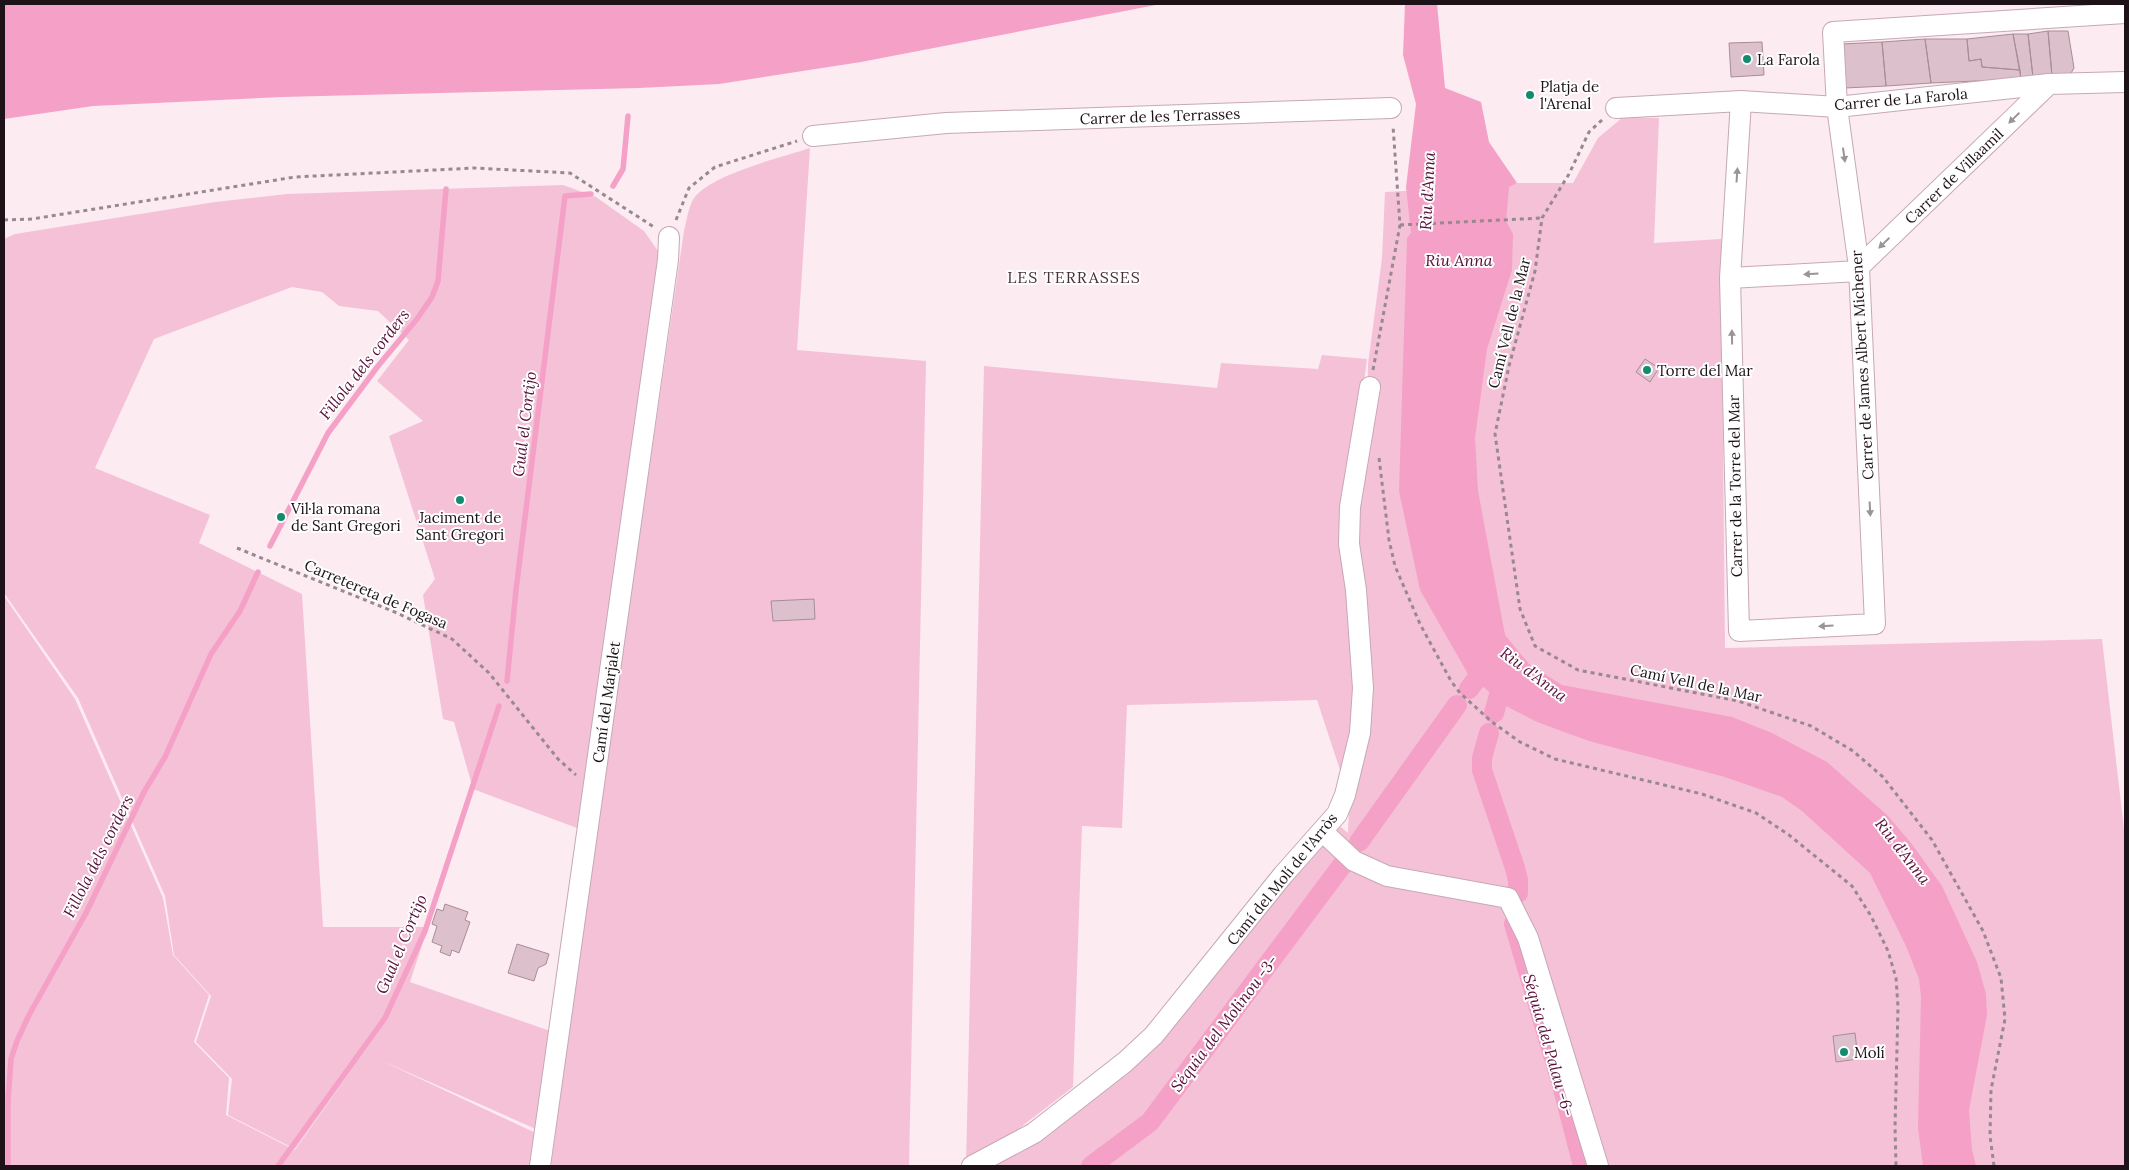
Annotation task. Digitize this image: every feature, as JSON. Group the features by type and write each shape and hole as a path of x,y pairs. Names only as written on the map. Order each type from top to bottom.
{"street":[{"name":"Carrer de James Albert Michener","path":"1739,631 1875,624 1859,269 1837,107 1833,32 2125,13"},
{"name":"Carrer de La Farola","path":"1616,108 1741,101 1837,107 2049,84 2125,82"},
{"name":"Carrer de Villaamil","path":"1859,269 2049,84"},
{"name":"Carrer de la Torre del Mar","path":"1739,631 1730,278 1741,101"},
{"name":"Carrer de les Terrasses","path":"813,136 946,122 1391,108"},
{"name":"Camí del Marjalet","path":"540,1166 668,260 669,237"},
{"path":"1730,278 1859,269"},
{"name":"Camí del Molí de l'Arròs","path":"972,1166 1034,1132 1125,1062 1159,1028 1283,876 1337,814 1360,734 1363,688 1356,590 1348,544 1350,507 1370,387"},
{"path":"1322,832 1354,861 1387,876 1508,898 1528,938 1598,1166"}],"path":[{"path":"1370,387 1400,225 1391,108"},
{"path":"1400,225 1542,218 1569,174 1589,132 1616,108"},
{"path":"4,220 32,219 295,177 474,168 570,173 669,237 689,188 715,168 813,136"},
{"name":"Camí Vell de la Mar","path":"1542,218 1536,271 1508,366 1495,434 1520,609 1535,646 1578,670 1738,701 1810,726 1853,751 1888,784 1932,840 1960,887 1983,931 2001,978 2005,1019 1991,1090 1990,1136 1994,1166"},
{"path":"1378,454 1388,540 1395,566 1420,624 1450,681 1460,693 1492,722 1520,742 1555,759 1702,794 1756,813 1789,835 1852,886 1871,916 1888,951 1896,978 1898,1007 1896,1166"},
{"name":"Carretereta de Fogasa","path":"238,548 397,613 452,639 489,673 558,759 594,790"}],"shaded area":[{"path":"1623,117 1659,118 1654,243 1721,239 1725,648 2102,639 2125,838 2125,1166 988,1166 1125,1065 1335,822 1348,833 1360,557 1357,517 1367,438 1368,364 1382,258 1385,192 1509,186 1517,183 1573,183 1598,138"},
{"path":"810,148 797,350 926,361 909,1166 551,1166 577,963 684,231 690,206 694,198 703,189 716,181 748,168"},
{"path":"563,185 596,197 644,231 658,251 655,297 577,828 473,789 454,722 443,719 423,595 435,579 389,436 423,421 377,381 409,340 378,311 339,306 322,292 292,287 154,339 95,468 210,515 199,543 302,594 323,927 428,927 410,982 550,1031 538,1130 380,1060 540,1135 535,1166 4,1166 4,596 75,699 163,898 173,955 209,995 194,1042 229,1078 226,1115 295,1150 356,1064 295,1149 228,1115 232,1079 196,1042 211,996 174,955 165,896 78,698 4,593 4,239 15,234 215,202 287,194"},
{"path":"1322,355 1367,359 1358,429 1360,688 1342,776 1317,700 1127,705 1122,828 1082,826 1073,1087 970,1166 966,1166 984,366 1217,388 1221,363 1318,369"}],"water":[{"path":"4,4 1161,4 861,62 719,84 639,88 282,97 93,106 4,119"},
{"name":"Riu Anna","path":"1405,4 1437,4 1445,88 1481,102 1489,142 1517,183 1509,187 1506,221 1513,234 1512,270 1487,349 1475,438 1478,491 1505,635 1529,664 1562,685 1732,717 1772,733 1827,762 1887,815 1911,843 1942,886 1977,962 1986,994 1987,1015 1969,1110 1972,1150 1976,1166 1923,1166 1918,1128 1921,997 1919,979 1906,946 1870,873 1802,811 1782,797 1725,777 1589,741 1537,722 1506,706 1468,674 1420,590 1399,491 1407,238 1411,233 1406,187 1416,104 1403,55"}],"building":[{"path":"2048,31 2052,76 2033,77 2028,34"},
{"path":"2048,31 2068,31 2074,68 2070,75 2052,76"},
{"path":"2013,34 2020,70 1982,67 1981,59 1969,61 1967,39"},
{"path":"2013,34 2028,34 2033,77 2021,79"},
{"path":"1925,39 1967,39 1969,61 1981,59 1982,67 2020,70 2021,79 1931,83"},
{"path":"1925,39 1931,83 1886,86 1882,42"},
{"name":"La Farola","path":"1762,42 1764,75 1731,77 1729,43"},
{"path":"1882,42 1886,86 1845,88 1842,44"},
{"name":"Torre del Mar","path":"1645,359 1659,368 1650,382 1636,372"},
{"path":"814,599 815,619 773,621 771,601"},
{"path":"445,904 468,912 465,920 470,922 459,953 452,950 450,956 440,952 442,946 432,942 437,926 432,924 437,909 443,911"},
{"path":"517,944 549,954 546,964 538,968 534,981 508,973"},
{"name":"Molí","path":"1855,1033 1858,1059 1836,1062 1833,1036"}],"waterway":[{"path":"613,186 623,169 628,116"},
{"name":"Fillola dels corders","path":"270,546 328,433 432,297 438,281 446,189"},
{"name":"Gual el Cortijo","path":"507,681 516,590 565,196 591,194"},
{"name":"Fillola dels corders","path":"8,1166 8,1101 11,1059 17,1041 29,1015 86,913 144,792 165,757 211,654 240,611 258,572"},
{"name":"Séquia del Molinou -3-","path":"1469,689 1490,661"},
{"name":"Séquia del Palau -6-","path":"1494,713 1505,674"},
{"name":"Séquia del Molinou -3-","path":"1359,842 1457,705"},
{"name":"Gual el Cortijo","path":"278,1166 385,1018 425,931 499,706"},
{"name":"Séquia del Palau -6-","path":"1489,733 1482,758 1482,770 1515,868 1518,880 1518,893"},
{"name":"Séquia del Molinou -3-","path":"1091,1166 1150,1122 1343,864"},
{"name":"Séquia del Palau -6-","path":"1514,924 1562,1085 1583,1166"}],"place":[{"name":"La Farola","path":"1747,59"},
{"name":"Platja de l'Arenal","path":"1530,95"},
{"name":"Torre del Mar","path":"1647,370"},
{"name":"Jaciment de Sant Gregori","path":"460,500"},
{"name":"Vil·la romana de Sant Gregori","path":"281,517"},
{"name":"Molí","path":"1844,1052"}],"district":[{"name":"LES TERRASSES","path":"1074,277"}],"water label":[{"name":"Riu d'Anna","path":"1427,191"},
{"name":"Riu d'Anna","path":"1534,674"},
{"name":"Riu d'Anna","path":"1903,851"}]}
